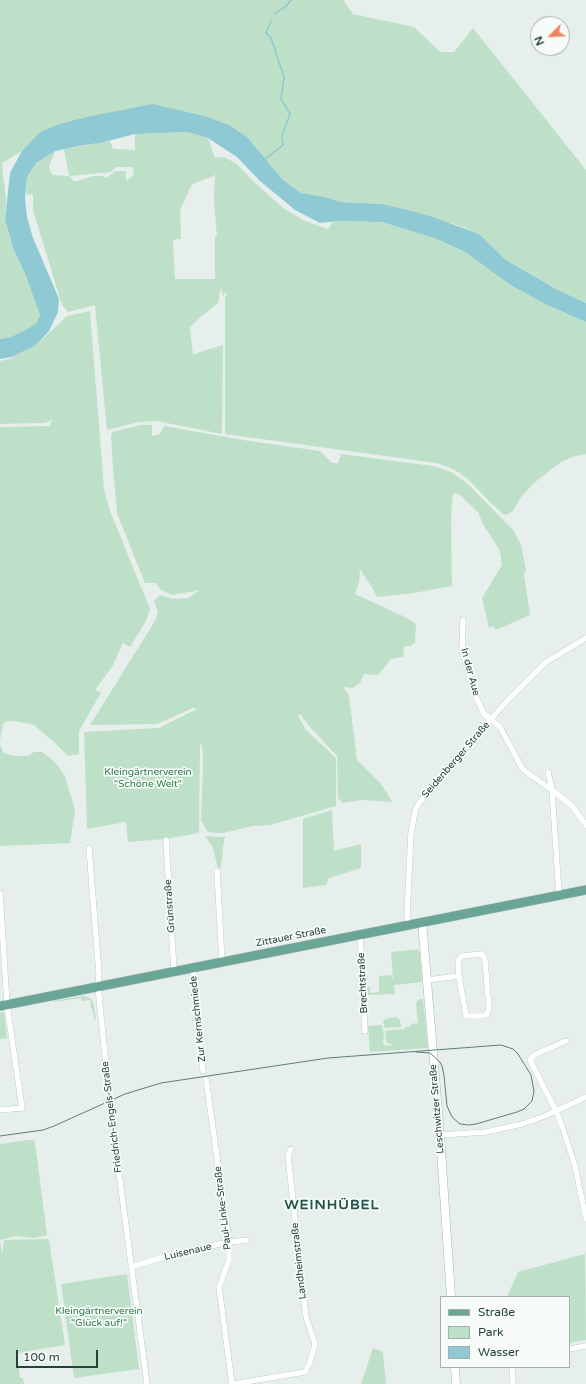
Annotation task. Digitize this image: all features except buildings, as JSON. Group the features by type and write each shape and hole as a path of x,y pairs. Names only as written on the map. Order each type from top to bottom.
{"main road":[{"name":"Zittauer Straße","path":"3,1006 586,890"}],"street":[{"name":"In der Aue","path":"463,620 462,651 476,698 484,714 500,727 522,768 572,806 586,825"},
{"name":"Seidenberger Straße","path":"408,925 407,915 411,833 416,808 429,789 490,720 546,662 568,647 586,638"},
{"path":"548,772 552,790 559,895"},
{"name":"Grünstraße","path":"166,840 174,971"},
{"name":"Friedrich-Engels-Straße","path":"89,848 99,974 98,987 110,1106 147,1384"},
{"path":"217,871 222,962"},
{"path":"0,893 3,1006 22,1108 0,1110"},
{"name":"Leschwitzer Straße","path":"422,922 440,1135 451,1296"},
{"name":"Brechtstraße","path":"360,934 365,1031"},
{"path":"482,954 485,960 489,1008 487,1014 483,1016 466,1016 460,976 458,961 462,956 482,954"},
{"name":"Zur Kernschmiede","path":"193,968 203,1071"},
{"path":"427,980 460,976"},
{"path":"566,1041 534,1055 530,1060 564,1129 575,1166 586,1219"},
{"name":"Paul-Linke-Straße","path":"206,1079 229,1242 229,1260 219,1287 232,1384"},
{"path":"440,1135 486,1132 522,1124 556,1111 586,1097"},
{"name":"Landheimstraße","path":"232,1384 306,1372 315,1344 305,1310 288,1155 291,1148"},
{"name":"Luisenaue","path":"131,1266 170,1255 229,1242 247,1240"},
{"path":"570,1349 586,1346"},
{"path":"455,1368 456,1384"},
{"path":"512,1368 513,1384"}],"green space":[{"path":"0,0 343,0 353,14 414,27 440,52 454,52 473,28 586,170 586,303 556,289 506,260 479,234 463,227 408,210 382,204 341,202 325,197 301,193 283,180 269,163 204,116 183,112 86,117 59,124 40,132 22,151 2,163 6,201 5,221 13,248 25,274 40,315 37,323 27,329 11,337 0,339"},
{"path":"187,132 208,138 215,158 224,157 237,164 253,181 283,208 305,221 328,229 333,222 339,221 382,222 437,239 465,252 512,286 547,305 586,322 586,454 572,457 561,462 549,471 534,483 521,497 513,511 506,515 503,514 460,473 436,463 225,434 225,298 227,293 226,292 223,296 221,287 218,303 190,327 193,355 223,345 222,434 157,421 139,422 107,430 95,305 68,312 62,305 33,210 33,195 26,194 27,177 36,163 55,151 49,167 52,175 69,176 64,149 110,141 113,149 135,150 135,134","holes":["116,167 131,167 134,169 133,176 126,181 126,171 115,171 107,178 102,176 93,176 74,182 70,176 111,172","215,169 214,201 217,237 215,237 215,279 175,279 173,240 181,239 180,210 192,184 214,176"]},
{"path":"90,311 104,489 110,511 150,609 146,621 130,647 123,643 112,667 95,690 101,693 79,731 79,754 68,756 34,725 30,724 13,721 5,722 3,724 0,740 0,427 50,426 52,420 44,423 0,424 0,361 13,358 11,357 35,346 67,316"},
{"name":"Kleingärtnerverein \"Schöne Welt\"","path":"141,425 152,425 152,436 160,434 164,426 243,440 320,451 332,463 338,463 341,454 433,466 451,472 468,484 514,531 521,545 526,570 524,574 530,615 496,630 493,626 489,628 482,598 502,565 500,551 483,524 478,512 459,494 453,493 451,518 452,586 414,593 377,597 360,570 359,582 355,594 407,618 416,624 415,642 411,646 404,646 403,657 391,659 378,675 364,674 360,683 352,688 343,687 349,696 357,760 381,784 392,802 362,800 343,803 338,798 337,756 300,714 298,716 306,730 336,758 336,806 270,825 253,826 223,833 207,831 201,820 203,762 202,744 200,745 199,833 165,839 128,842 126,822 87,829 84,732 159,728 197,709 193,708 157,724 90,725 155,621 158,613 154,601 160,595 173,599 188,598 200,590 172,595 160,589 156,583 145,583 117,513 111,437 112,432"},
{"path":"0,744 3,752 15,756 28,756 34,752 42,752 55,762 65,776 75,810 70,843 0,846"},
{"path":"332,810 334,851 361,844 361,868 329,878 326,885 303,888 303,819"},
{"path":"205,836 225,836 221,868 218,868 213,848"},
{"path":"419,949 417,950 420,952 422,982 394,985 395,994 367,995 366,987 370,987 370,993 379,992 379,976 391,975 393,978 391,952"},
{"path":"84,996 90,998 93,1002 96,1018 95,1020 90,1000 82,1001 81,998 53,1002 53,1001"},
{"path":"423,999 428,1048 370,1052 368,1026 382,1025 384,1045 394,1046 386,1042 385,1031 405,1029 405,1027 411,1026 411,1024 418,1023 416,1002"},
{"path":"4,1012 7,1038 0,1039 0,1013"},
{"path":"396,1017 400,1020 401,1027 385,1028 383,1022 385,1019"},
{"path":"33,1140 35,1142 47,1235 34,1238 15,1236 0,1240 0,1144"},
{"path":"49,1239 65,1345 17,1353 20,1378 23,1378 24,1384 0,1384 0,1241 2,1254 4,1240"},
{"path":"585,1254 586,1340 570,1343 570,1296 507,1296 518,1272"},
{"name":"Kleingärtnerverein \"Glück auf!\"","path":"127,1274 139,1369 74,1378 61,1284"},
{"path":"373,1348 383,1352 386,1384 361,1384"}],"water":[{"path":"153,104 204,116 229,125 247,137 283,180 301,193 325,197 341,202 382,204 433,217 479,234 506,260 556,289 586,303 586,322 547,305 512,286 465,252 437,239 382,222 339,221 320,223 295,210 260,181 237,157 208,138 187,132 135,134 100,143 55,151 36,163 27,177 25,198 27,217 33,238 59,299 58,312 49,331 35,346 11,357 0,359 0,339 11,337 37,323 40,315 25,274 13,248 5,220 10,173 22,151 40,132 59,124 86,117"}],"waterway":[{"path":"275,14 286,6 291,0"},
{"path":"264,160 283,145 282,136 290,114 281,99 284,77 271,38 266,33 271,21"}],"tram line":[{"path":"0,1136 43,1130 125,1094 161,1083 328,1058 501,1045 513,1049 518,1054 531,1075 534,1091 532,1101 524,1109 517,1112 476,1124 460,1124 452,1117 447,1106 444,1075 440,1062 430,1053 416,1052"}],"district":[{"name":"WEINHÜBEL","path":"332,1205"}]}
